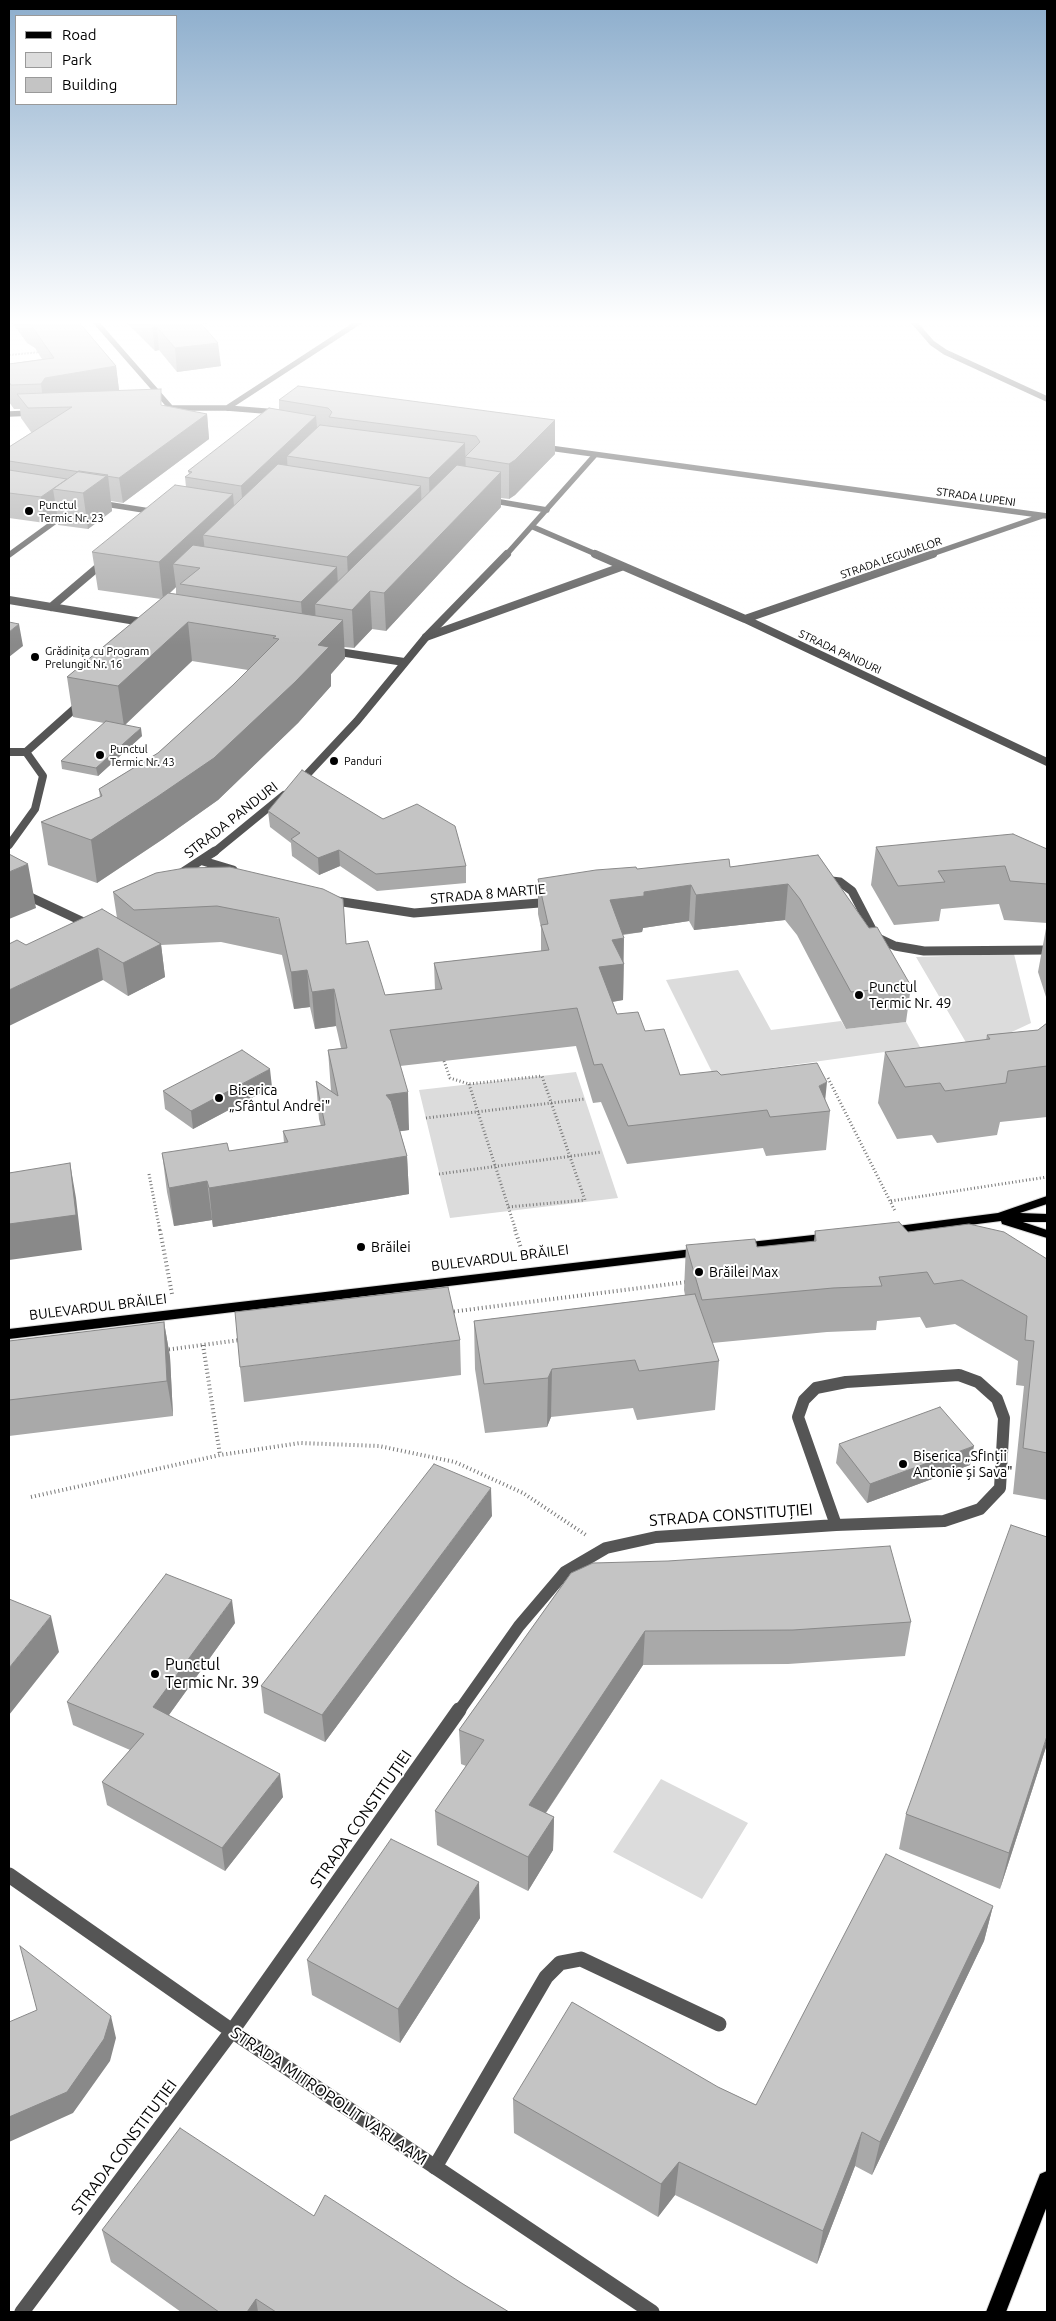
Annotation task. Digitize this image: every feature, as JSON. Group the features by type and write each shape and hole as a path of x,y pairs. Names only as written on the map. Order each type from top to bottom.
{"main road":[{"path":"995,1217 1047,1200"},
{"path":"995,1217 1047,1234"},
{"path":"872,1233 995,1217 1047,1218"},
{"name":"BULEVARDUL BRĂILEI","path":"9,1334 528,1271 843,1236"},
{"path":"996,2312 1047,2181"}],"street":[{"name":"STRADA LUPENI","path":"536,446 1046,516"},
{"name":"STRADA PANDURI","path":"169,881 203,861 301,781 357,721 426,637 533,527 595,454"},
{"path":"483,500 547,510"},
{"path":"92,502 160,513 153,519"},
{"path":"9,556 75,506"},
{"name":"STRADA LEGUMELOR","path":"745,619 1046,516"},
{"name":"STRADA PANDURI","path":"533,527 621,567 745,619 1047,762"},
{"path":"52,607 109,557"},
{"name":"STRADA PANDURI","path":"426,637 621,567"},
{"path":"9,600 156,624"},
{"path":"147,622 154,616"},
{"path":"323,649 404,662"},
{"path":"9,752 26,752 85,699"},
{"path":"9,845 35,808 43,776 26,752"},
{"path":"203,861 239,872"},
{"path":"9,878 26,895 89,929 101,921"},
{"path":"814,880 840,882 852,891 876,937 895,946 924,951 1047,950"},
{"name":"STRADA 8 MARTIE","path":"321,898 377,909 414,913 561,902"},
{"name":"STRADA CONSTITUȚIEI","path":"22,2312 232,2031 519,1626 565,1572 606,1548 656,1537 836,1525 944,1521 980,1508 1000,1488 1004,1418 997,1399 978,1382 959,1375 846,1382 816,1388 804,1400 798,1417 836,1525"},
{"name":"STRADA MITROPOLIT VARLAAM","path":"9,1875 232,2031 652,2312"},
{"path":"435,2167 546,1977 560,1963 581,1959 719,2024"}],"path":[{"path":"444,1061 450,1078 469,1084 542,1076 585,1200 508,1207"},
{"path":"828,1078 891,1202 1047,1177"},
{"path":"469,1084 528,1271"},
{"path":"426,1118 585,1099"},
{"path":"439,1174 602,1152"},
{"path":"149,1174 176,1314"},
{"path":"447,1312 693,1281"},
{"path":"155,1351 242,1339"},
{"path":"203,1345 220,1455"},
{"path":"30,1497 220,1455 300,1443 379,1446 455,1462 523,1493 606,1548"}],"green space":[{"path":"1014,954 1031,1023 971,1051 916,957"},
{"path":"738,970 771,1030 841,1021 846,1029 906,1022 920,1047 714,1076 666,980"},
{"path":"576,1072 618,1198 450,1218 419,1090"},
{"path":"661,1779 748,1823 702,1899 613,1852"}],"building":[{"path":"38,428 187,428 119,478 9,461 9,447"},
{"path":"243,428 303,428 241,486 185,477 192,472 188,471"},
{"path":"316,428 347,428 465,443 429,478 287,456"},
{"path":"417,428 547,428 509,464 465,457 480,442 476,436"},
{"path":"278,464 421,486 347,557 203,535"},
{"path":"457,465 501,472 384,593 370,591 352,610 315,604"},
{"path":"9,470 67,479 41,497 9,493"},
{"path":"79,471 108,475 83,493 53,489"},
{"path":"175,485 233,494 159,562 92,552"},
{"path":"193,545 337,567 301,602 180,584 200,568 173,564"},
{"path":"168,593 343,620 318,645 329,647 295,682 214,758 157,797 91,840 41,822 102,796 99,789 158,753 233,685 279,639 273,638 276,636 188,622 118,686 67,677"},
{"path":"9,622 19,624 9,632"},
{"path":"106,721 141,728 96,768 61,761"},
{"path":"302,770 383,819 417,804 455,826 466,866 376,874 339,850 318,858 291,839 300,833 268,811"},
{"path":"1013,834 1047,849 1047,884 1010,881 1005,866 938,871 945,882 898,886 876,847"},
{"path":"9,854 28,864 9,872"},
{"path":"818,855 869,928 877,927 911,986 851,992 800,899 788,884 696,895 691,885 644,892 644,896 610,900 624,938 612,940 624,964 599,967 617,1014 638,1012 645,1031 664,1029 680,1075 717,1071 721,1075 817,1063 827,1082 819,1086 830,1111 770,1117 767,1110 628,1126 602,1064 594,1065 577,1008 390,1030 408,1092 386,1095 391,1101 407,1156 209,1188 207,1181 169,1188 162,1153 227,1143 229,1151 288,1142 283,1131 325,1125 316,1081 338,1096 328,1050 347,1048 334,989 312,992 307,970 291,972 279,918 217,906 134,910 113,892 156,873 185,868 230,867 323,889 343,899 346,944 368,941 385,995 442,989 434,963 549,950 541,925 548,924 538,879 596,870 636,867 637,869 729,859 730,867"},
{"path":"102,909 161,944 123,963 98,948 9,990 9,944 17,940 26,945"},
{"path":"1047,1023 1047,1066 1008,1071 1006,1083 945,1091 940,1083 905,1087 885,1052 990,1039 987,1035 1038,1030"},
{"path":"242,1050 270,1069 191,1111 163,1091"},
{"path":"70,1163 76,1215 9,1224 9,1173"},
{"path":"899,1222 908,1232 969,1224 1004,1232 1047,1259 1047,1453 1023,1448 1034,1341 1025,1340 1027,1316 962,1280 934,1284 927,1272 879,1277 882,1286 833,1288 702,1300 686,1245 755,1239 757,1247 816,1241 815,1231"},
{"path":"448,1287 460,1340 240,1367 235,1312"},
{"path":"695,1294 719,1361 639,1371 635,1360 552,1369 548,1378 484,1384 474,1321"},
{"path":"164,1322 167,1381 9,1400 9,1341"},
{"path":"940,1407 974,1446 870,1484 839,1444"},
{"path":"434,1464 491,1488 322,1715 261,1686"},
{"path":"1011,1525 1047,1537 1047,1736 1009,1853 906,1814"},
{"path":"890,1546 911,1622 793,1630 645,1631 529,1805 554,1817 528,1857 435,1811 484,1740 459,1730 571,1573 593,1563 668,1561"},
{"path":"166,1574 232,1600 153,1707 280,1774 222,1848 102,1782 144,1734 67,1702"},
{"path":"9,1599 51,1616 9,1668"},
{"path":"391,1839 479,1882 398,2009 307,1960"},
{"path":"886,1854 993,1906 880,2142 862,2132 823,2231 679,2162 661,2184 513,2099 572,2002 718,2087 756,2105"},
{"path":"20,1946 111,2016 104,2039 67,2092 9,2117 9,2022 37,2010"},
{"path":"180,2128 314,2216 325,2195 509,2312 276,2312 256,2299 247,2312 219,2312 102,2230"}],"place":[{"name":"Punctul Termic Nr. 23","path":"29,511"},
{"name":"Grădinița cu Program Prelungit Nr. 16","path":"35,657"},
{"name":"Punctul Termic Nr. 43","path":"100,755"},
{"name":"Panduri","path":"334,761"},
{"name":"Punctul Termic Nr. 49","path":"859,995"},
{"name":"Biserica „Sfântul Andrei\"","path":"219,1098"},
{"name":"Brăilei","path":"361,1247"},
{"name":"Brăilei Max","path":"699,1272"},
{"name":"Biserica „Sfinții Antonie și Sava\"","path":"903,1464"},
{"name":"Punctul Termic Nr. 39","path":"155,1674"}]}
